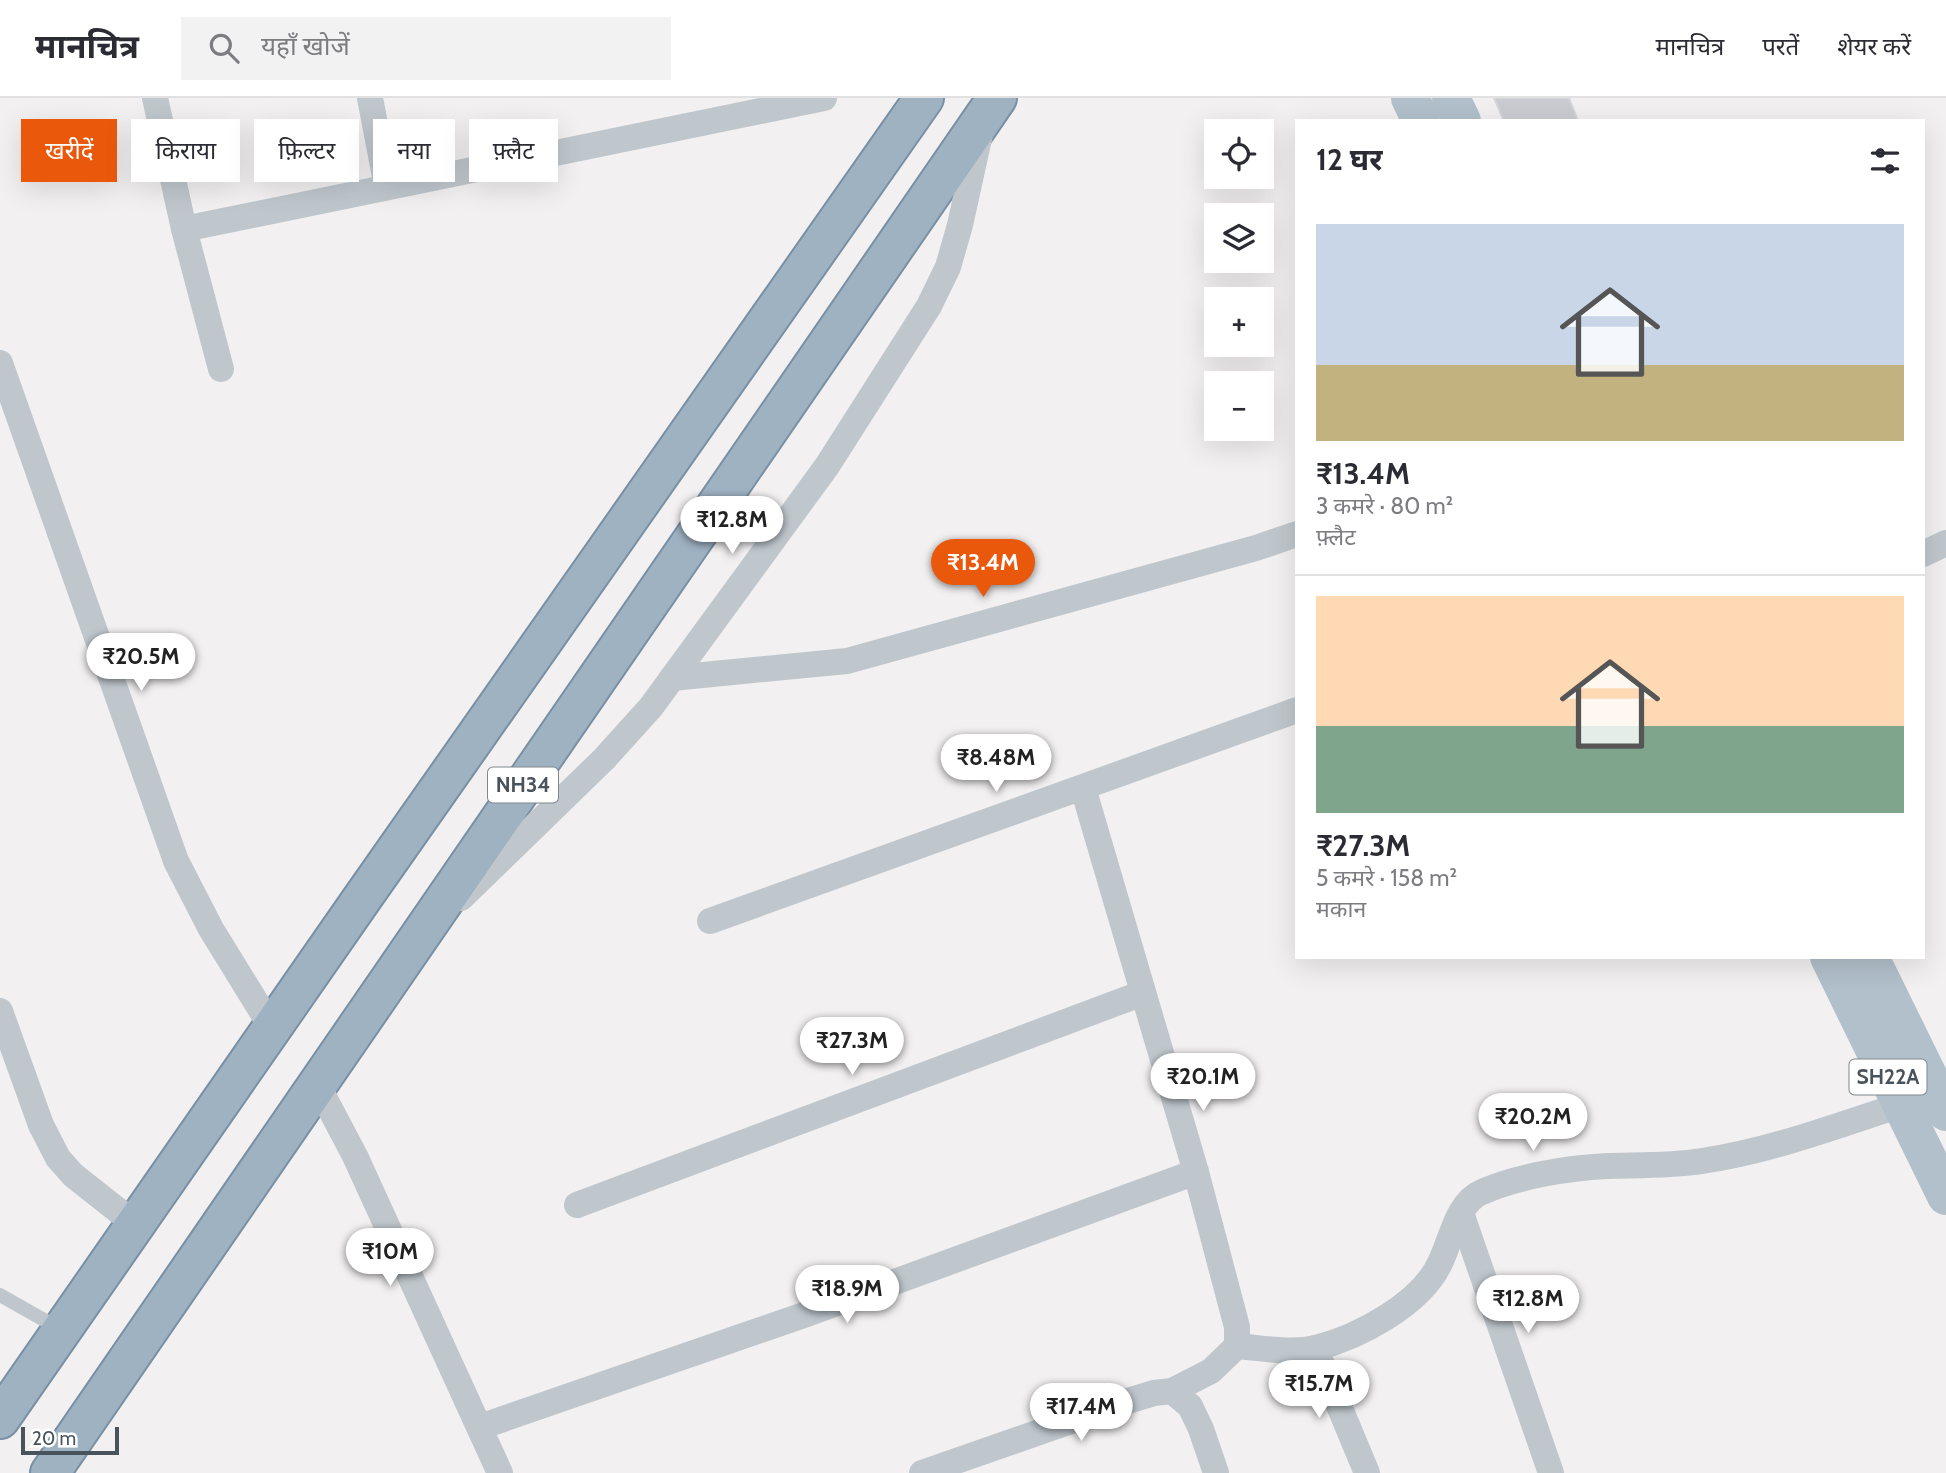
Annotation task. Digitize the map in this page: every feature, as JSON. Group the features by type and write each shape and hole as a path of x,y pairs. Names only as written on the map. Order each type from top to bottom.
{"highway":[{"name":"NH34","path":"5,1403 62,1330 924,98"},
{"name":"NH34","path":"50,1473 990,108"}],"main road":[{"path":"1410,98 1420,119"},
{"path":"1451,98 1461,119"},
{"name":"SH22A","path":"1830,959 1946,1196"},
{"name":"SH22A","path":"1871,959 1946,1112"}],"street":[{"path":"155,98 184,229 221,369"},
{"path":"370,98 387,187"},
{"path":"184,229 824,98"},
{"path":"412,947 604,759 651,707 827,466 929,306 951,256 990,108"},
{"path":"0,363 176,861 211,929 272,1028"},
{"path":"672,678 847,661 1256,548 1295,535"},
{"path":"1925,553 1946,543"},
{"path":"710,921 1295,711"},
{"path":"922,1473 1131,1400 1172,1391 1211,1371 1237,1346 1237,1327 1196,1172 1083,788"},
{"path":"577,1205 1143,993"},
{"path":"0,1012 41,1125 58,1158 73,1175 135,1224"},
{"path":"317,1084 355,1156 500,1473"},
{"path":"1237,1346 1282,1350 1315,1348 1385,1317 1426,1287 1439,1266 1468,1201 1479,1193 1501,1185 1575,1168 1656,1166 1750,1153 1901,1105"},
{"path":"480,1427 804,1315 1196,1172"},
{"path":"1461,1213 1551,1473"},
{"path":"1315,1348 1367,1473"},
{"path":"1172,1391 1190,1406 1216,1473"}],"lane":[{"path":"0,1295 62,1330"}],"building":[{"path":"1494,98 1569,98 1577,119 1503,119"}]}
